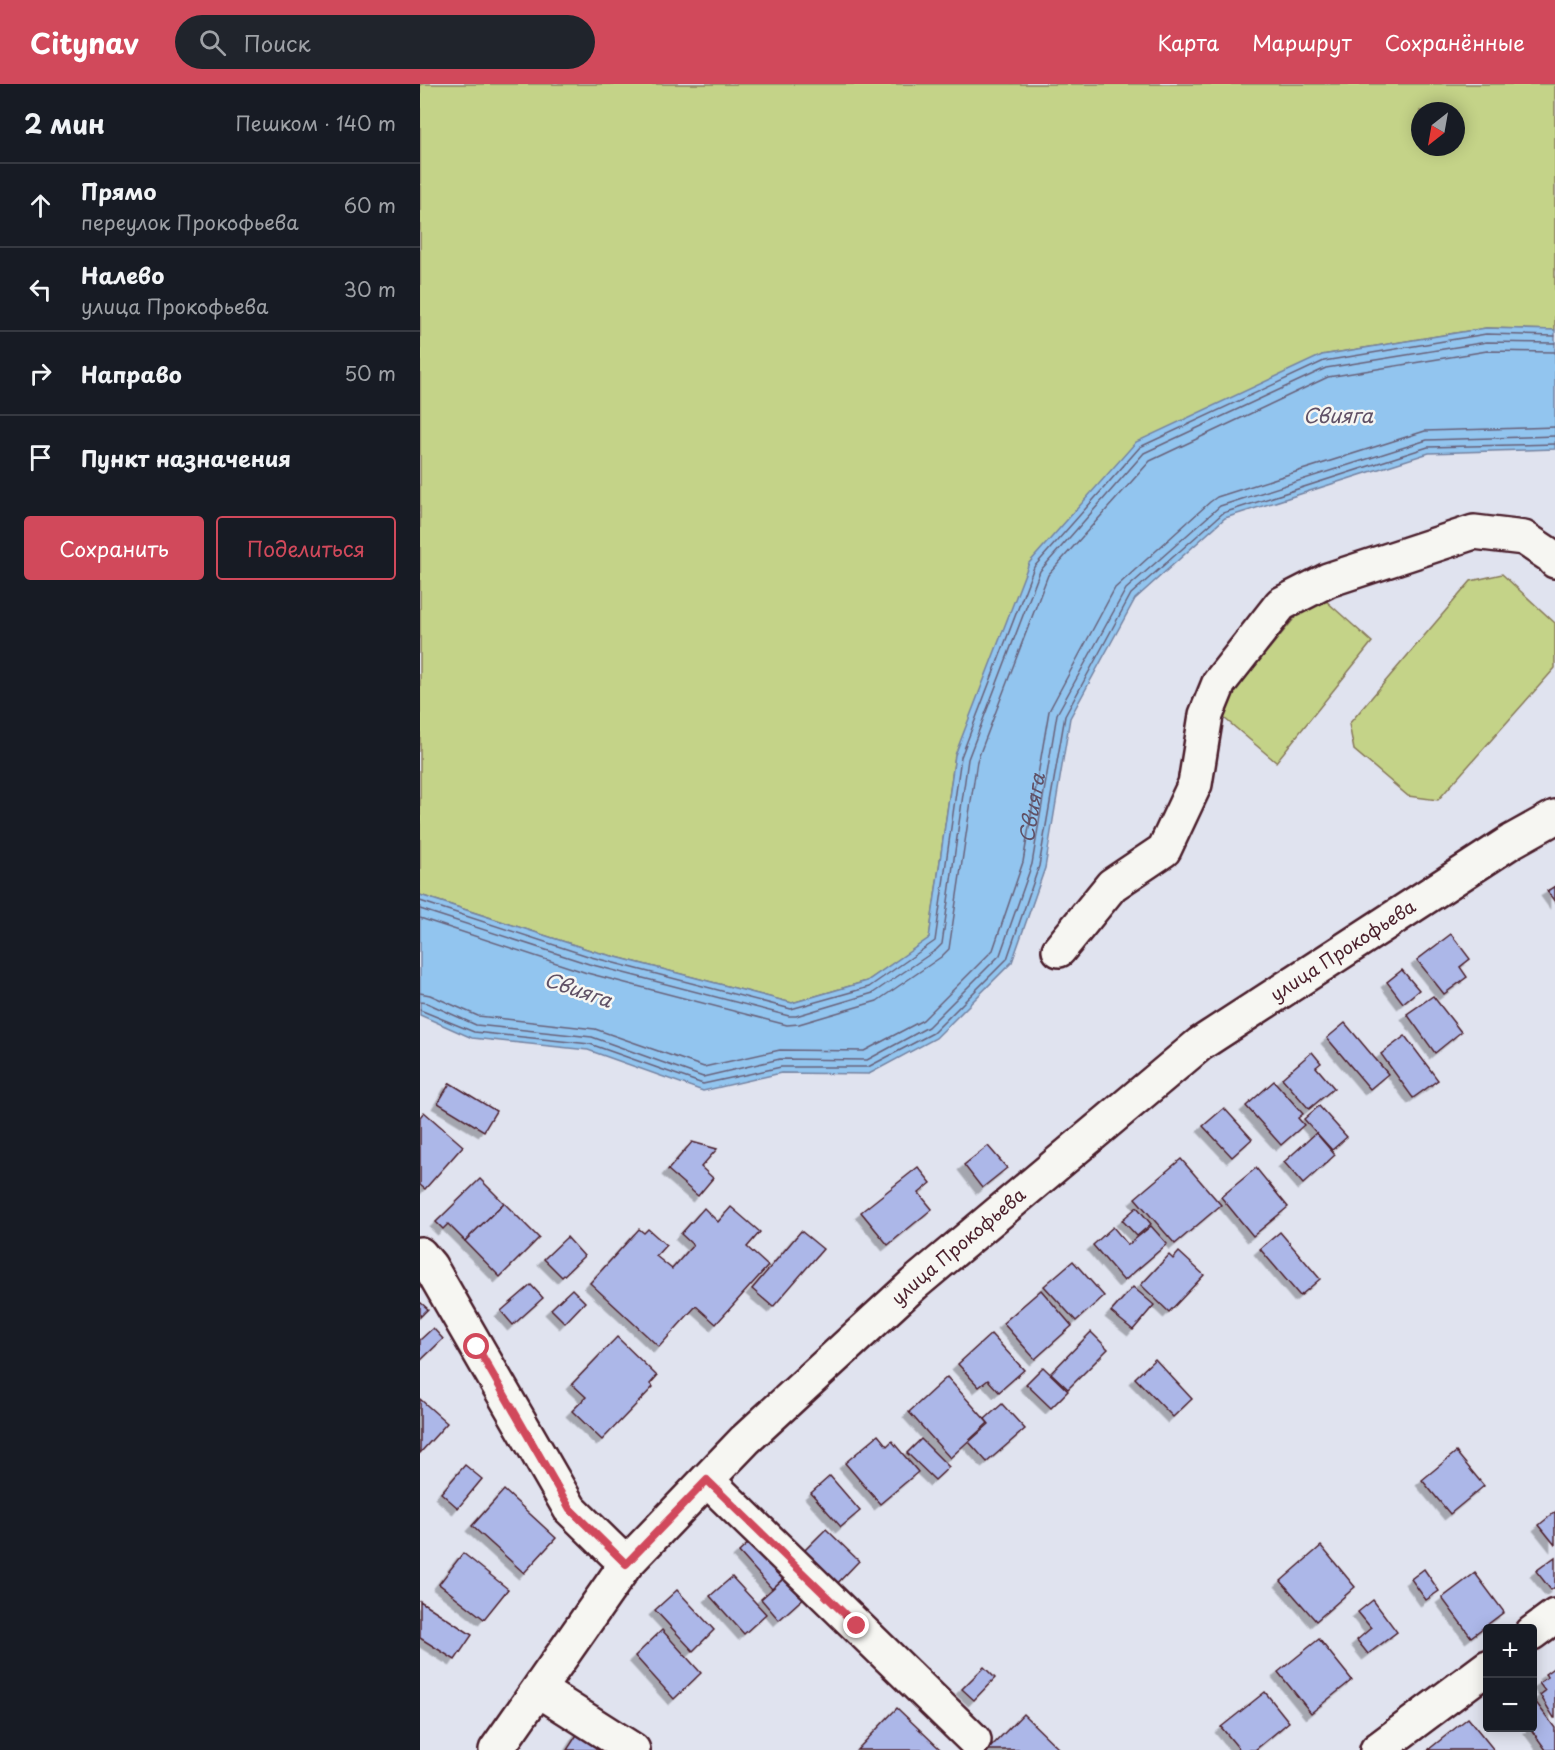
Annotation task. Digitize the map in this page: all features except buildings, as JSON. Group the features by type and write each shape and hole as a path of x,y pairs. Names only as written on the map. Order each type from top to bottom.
{"street":[{"path":"1059,950 1112,885 1164,850 1195,784 1206,715 1219,682 1281,604 1328,580 1474,532 1524,538 1555,561"},
{"name":"улица Прокофьева","path":"496,1750 626,1564 745,1440 914,1284 1200,1044 1512,841 1555,817"},
{"path":"420,1254 430,1266 570,1509 626,1564"},
{"path":"707,1480 974,1740"},
{"path":"1537,1630 1555,1616"},
{"path":"1377,1750 1483,1671"},
{"path":"539,1690 633,1750"}],"green space":[{"path":"420,84 1555,84 1555,330 1486,328 1322,355 955,755 929,939 867,981 792,1003 593,951 420,895"},
{"path":"1502,574 1555,623 1555,668 1438,800 1408,796 1354,750 1349,724 1471,581"},
{"path":"1316,592 1372,642 1276,762 1217,712"}],"water":[{"name":"Свияга","path":"1486,328 1555,330 1555,449 1429,453 1225,518 1135,599 1070,718 1045,868 1012,962 936,1038 869,1074 781,1073 703,1091 588,1050 472,1038 420,1015 420,895 593,951 792,1003 867,981 929,938 955,755 1029,563 1136,442 1322,355"}],"route":[{"path":"477,1347 570,1509 626,1564 707,1480 857,1626"}]}
